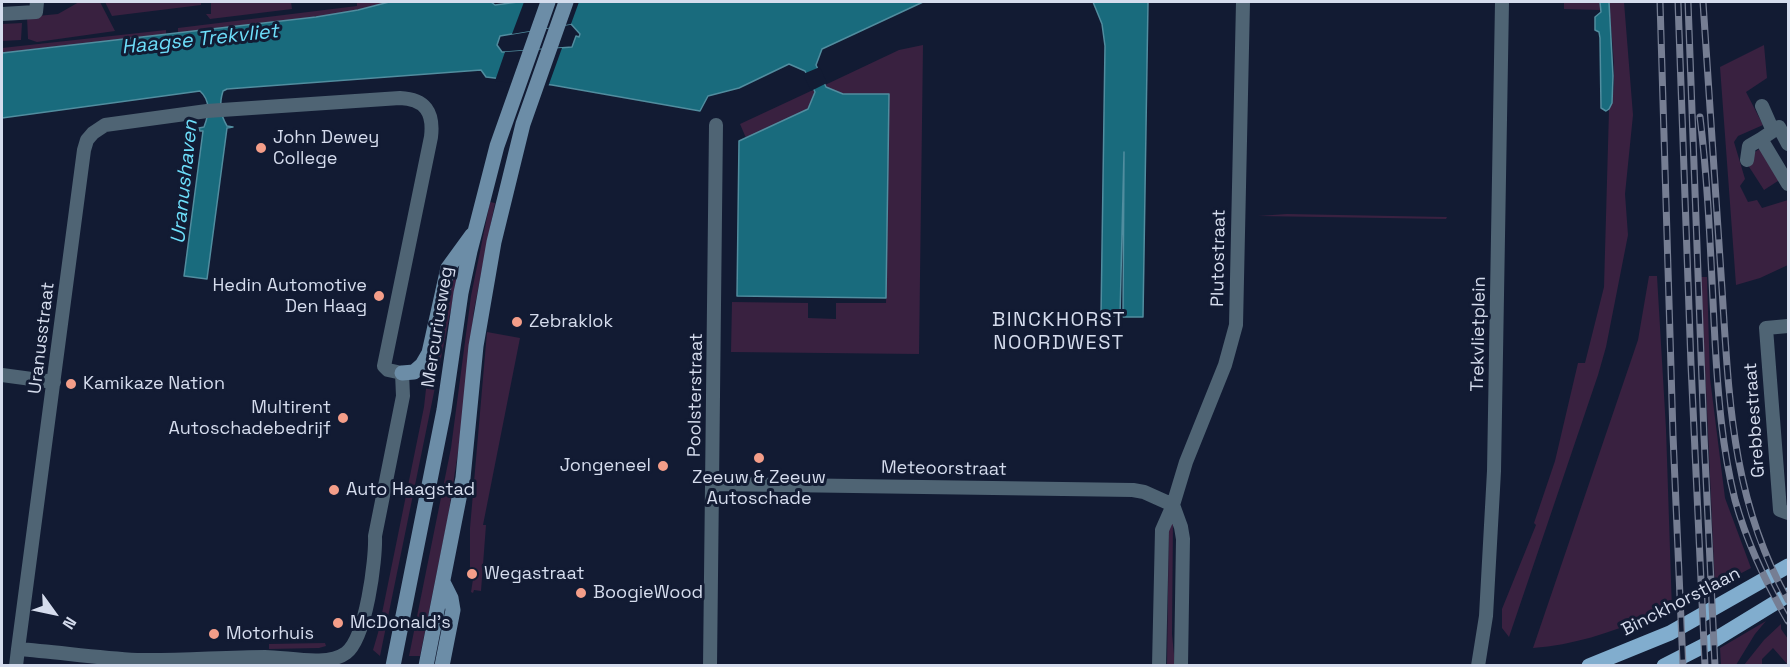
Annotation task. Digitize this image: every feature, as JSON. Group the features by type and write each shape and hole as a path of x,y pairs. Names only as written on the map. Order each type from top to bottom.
{"main road":[{"name":"Mercuriusweg","path":"393,666 444,410 461,293 475,232 491,166 510,105 548,2"},
{"path":"426,666 463,478 477,346 488,270 509,174 528,107 566,2"},
{"path":"402,373 417,371 427,359 448,268 475,232"},
{"name":"Binckhorstlaan","path":"1589,666 1670,633 1788,566"},
{"path":"442,666 453,610 451,598 443,582"},
{"path":"1664,666 1711,642 1788,595"}],"street":[{"name":"Plutostraat","path":"1159,666 1162,533 1186,462 1225,365 1236,326 1243,2"},
{"name":"Trekvlietplein","path":"1478,666 1486,607 1494,471 1502,2"},
{"path":"2,14 37,7"},
{"name":"Mercuriusweg","path":"18,649 139,660 268,657 300,661 342,656 357,640 376,555 375,536 403,396 402,373 386,369 385,363 432,124 426,108 416,100 400,98 207,111"},
{"path":"1762,106 1767,135 1788,184"},
{"name":"Uranusstraat","path":"16,666 87,141 93,133 105,125 207,111"},
{"name":"Poolsterstraat","path":"710,666 716,125"},
{"path":"1747,160 1749,146 1779,127 1788,144"},
{"name":"Grebbestraat","path":"1784,512 1766,328 1788,326"},
{"path":"2,375 54,382"},
{"name":"Meteoorstraat","path":"712,484 1133,490 1144,492 1173,505"},
{"path":"1173,505 1181,527 1183,542 1181,666"}],"shaded area":[{"path":"79,2 100,2 115,31 37,42 28,39 27,17 58,14"},
{"path":"105,2 201,2 201,5 112,16"},
{"path":"211,2 291,2 292,9 210,19 206,14 211,14"},
{"path":"357,2 389,2 316,17 178,33 178,28 357,6"},
{"path":"1564,2 1600,2 1601,10 1564,9"},
{"path":"1609,2 1624,2 1633,115 1625,194 1628,235 1606,347 1598,375 1509,637 1502,628 1502,609 1536,525 1534,523 1555,461 1578,363 1585,363 1604,287 1609,110 1614,87"},
{"path":"22,23 21,40 2,41 2,24"},
{"path":"166,30 166,34 2,53 2,48"},
{"path":"923,45 919,354 731,352 732,302 808,303 808,318 836,319 836,303 886,303 889,94 843,94 825,85 899,50"},
{"path":"1764,45 1767,78 1746,92 1763,125 1738,136 1734,142 1745,179 1740,186 1748,202 1757,200 1762,208 1788,200 1788,265 1760,278 1736,285 1720,67"},
{"path":"813,90 815,93 808,109 746,138 740,124"},
{"path":"1761,148 1781,179 1764,190 1744,159"},
{"path":"490,202 495,203 474,310 460,439 448,517 420,656 409,656 451,448 471,296"},
{"path":"1287,214 1447,217 1446,219 1258,216"},
{"path":"451,274 458,275 380,656 373,650 424,407 426,389 424,375 432,362"},
{"path":"1649,276 1657,276 1666,429 1672,611 1656,618 1647,617 1591,637 1533,648 1638,340"},
{"path":"1701,277 1707,277 1710,378 1725,498 1751,568 1715,587"},
{"path":"487,332 520,338 483,525 486,525 481,591 474,590 473,593 471,592 474,573 470,571 470,528"},
{"path":"1169,518 1173,518 1172,634 1175,665 1167,666"},
{"path":"1766,621 1736,665 1721,665 1720,648"},
{"path":"1781,624 1781,629 1788,639 1788,665 1773,648 1762,659 1762,665 1744,665 1764,640"},
{"path":"325,643 326,646 319,648 269,649 269,644"}],"water":[{"name":"Haagse Trekvliet","path":"389,2 491,2 495,5 518,2 923,2 822,49 816,65 826,87 843,94 889,94 886,298 737,296 739,141 808,109 815,92 805,71 789,64 739,88 708,96 700,111 552,85 486,77 481,70 227,89 223,91 221,109 227,126 233,127 227,128 207,279 184,276 203,131 199,128 204,127 208,113 206,99 200,91 2,118 2,53 316,17","holes":["571,24 580,34 579,37 576,36 572,47 502,52 497,45 500,36"]},
{"path":"1093,2 1148,2 1143,317 1123,317 1124,152 1120,316 1101,316 1105,46 1102,24"},
{"path":"1600,2 1609,2 1613,76 1612,103 1606,111 1601,108 1600,38 1599,32 1595,30 1595,17 1601,12"}],"pier":[{"path":"524,2 579,2 571,24 512,34"},
{"path":"562,48 548,87 495,81 505,52"},
{"path":"820,67 827,83 811,91 803,74"}],"railway":[{"path":"1660,2 1673,435 1683,666"},
{"path":"1678,2 1705,666"},
{"path":"1688,2 1715,666"},
{"path":"1703,2 1727,359 1735,441 1754,521 1769,561 1788,600"},
{"path":"1700,117 1708,201 1721,421 1727,461 1735,500 1745,532 1788,621"}],"place":[{"name":"John Dewey College","path":"261,148"},
{"name":"Hedin Automotive Den Haag","path":"379,296"},
{"name":"Zebraklok","path":"517,322"},
{"name":"Kamikaze Nation","path":"71,384"},
{"name":"Multirent Autoschadebedrijf","path":"343,418"},
{"name":"Zeeuw & Zeeuw Autoschade","path":"759,458"},
{"name":"Jongeneel","path":"663,466"},
{"name":"Auto Haagstad","path":"334,490"},
{"name":"Wegastraat","path":"472,574"},
{"name":"BoogieWood","path":"581,593"},
{"name":"McDonald's","path":"338,623"},
{"name":"Motorhuis","path":"214,634"}],"district":[{"name":"BINCKHORST NOORDWEST","path":"1059,332"}],"water label":[{"name":"Uranushaven","path":"185,182"}]}
